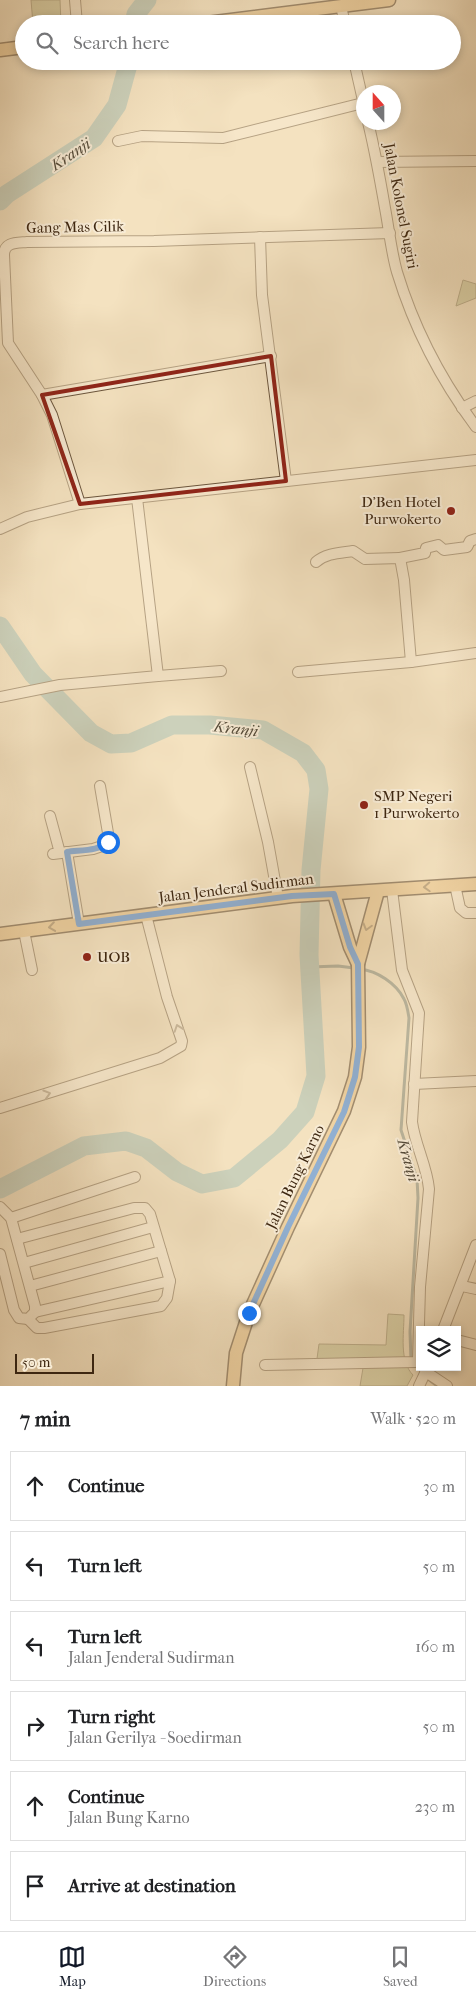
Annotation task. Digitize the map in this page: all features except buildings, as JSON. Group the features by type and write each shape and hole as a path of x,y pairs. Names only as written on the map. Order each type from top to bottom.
{"main road":[{"path":"252,15 319,4 341,6 389,0"},
{"path":"0,50 15,48"},
{"name":"Jalan Jenderal Sudirman","path":"0,934 292,896 476,884"},
{"path":"358,970 378,890"},
{"path":"330,894 358,970"},
{"name":"Jalan Bung Karno","path":"234,1386 236,1353 249,1313 344,1112 355,1077 359,1047 358,970"}],"street":[{"path":"75,0 76,15"},
{"path":"341,6 343,15"},
{"path":"356,70 359,85"},
{"path":"118,141 142,136 223,138 356,106"},
{"name":"Jalan Kolonel Sugiri","path":"370,130 378,162 397,272 415,323 432,359 476,427"},
{"path":"378,162 476,161"},
{"name":"Gang Mas Cilik","path":"80,504 52,415 42,395 8,343 4,255 6,246 27,242 154,241 390,233"},
{"path":"260,237 262,295 288,481"},
{"path":"42,395 271,356"},
{"path":"462,408 476,401"},
{"path":"0,529 27,517 80,504 476,460"},
{"path":"137,498 158,676"},
{"path":"316,562 321,557 329,554 353,552 365,559 400,558 425,553 426,548 438,545 444,550 468,547 470,541 476,539"},
{"path":"400,558 404,580 411,662"},
{"path":"298,672 411,662 476,653"},
{"path":"0,697 37,688 60,685 221,671"},
{"path":"250,767 268,842 278,898"},
{"path":"60,853 93,849 108,844 108,833 100,786"},
{"path":"50,816 79,924"},
{"path":"456,885 460,908 466,913 476,913"},
{"path":"392,890 402,970 419,1013 412,1128 428,1177 429,1189 420,1287 420,1326"},
{"path":"0,1108 160,1058 181,1046 182,1041 167,997 146,915"},
{"path":"24,931 32,970"},
{"path":"414,1084 476,1081"},
{"path":"11,1218 135,1177"},
{"path":"0,1207 11,1218 35,1306 31,1316 37,1328 161,1306 167,1298 170,1280 150,1214 144,1208 134,1208 17,1239"},
{"path":"24,1263 153,1227"},
{"path":"445,1326 462,1286 476,1245"},
{"path":"30,1286 161,1251"},
{"path":"0,1254 14,1310 19,1318 170,1280"},
{"path":"462,1286 476,1289"},
{"path":"461,1341 476,1345"},
{"path":"265,1365 416,1366"},
{"path":"419,1386 420,1371"},
{"path":"428,1371 447,1386"}],"highlighted area":[{"path":"271,356 286,481 80,504 42,395"}],"green space":[{"path":"31,0 60,0 61,15 32,15"},
{"path":"463,280 476,284 476,298 456,306"},
{"path":"388,1314 404,1315 404,1355 413,1375 407,1386 360,1386 363,1368 316,1366 319,1344 386,1345"}],"waterway":[{"name":"Kranji","path":"136,15 147,0"},
{"name":"Kranji","path":"0,201 7,194 94,138 117,105 127,70"},
{"name":"Kranji","path":"0,626 33,674 91,733 111,744 131,743 172,725 210,725 263,730 303,753 316,770 319,789 311,870 309,955 316,1076 305,1112 280,1140 234,1178 202,1184 177,1172 146,1148 126,1141 84,1146 0,1189"},
{"name":"Kranji","path":"310,967 338,966 354,968"},
{"name":"Kranji","path":"360,969 373,972 391,983 401,993 409,1018 401,1130 417,1179 418,1198 410,1332 411,1360"},
{"name":"Kranji","path":"428,1379 437,1386"}],"place":[{"name":"D'Ben Hotel Purwokerto","path":"451,511"},
{"name":"SMP Negeri 1 Purwokerto","path":"364,805"},
{"name":"UOB","path":"87,957"}],"route":[{"path":"108,842 104,846 93,849 67,852 79,924 292,896 334,894 350,947 358,964 359,1047 355,1077 344,1112 249,1313"}]}
